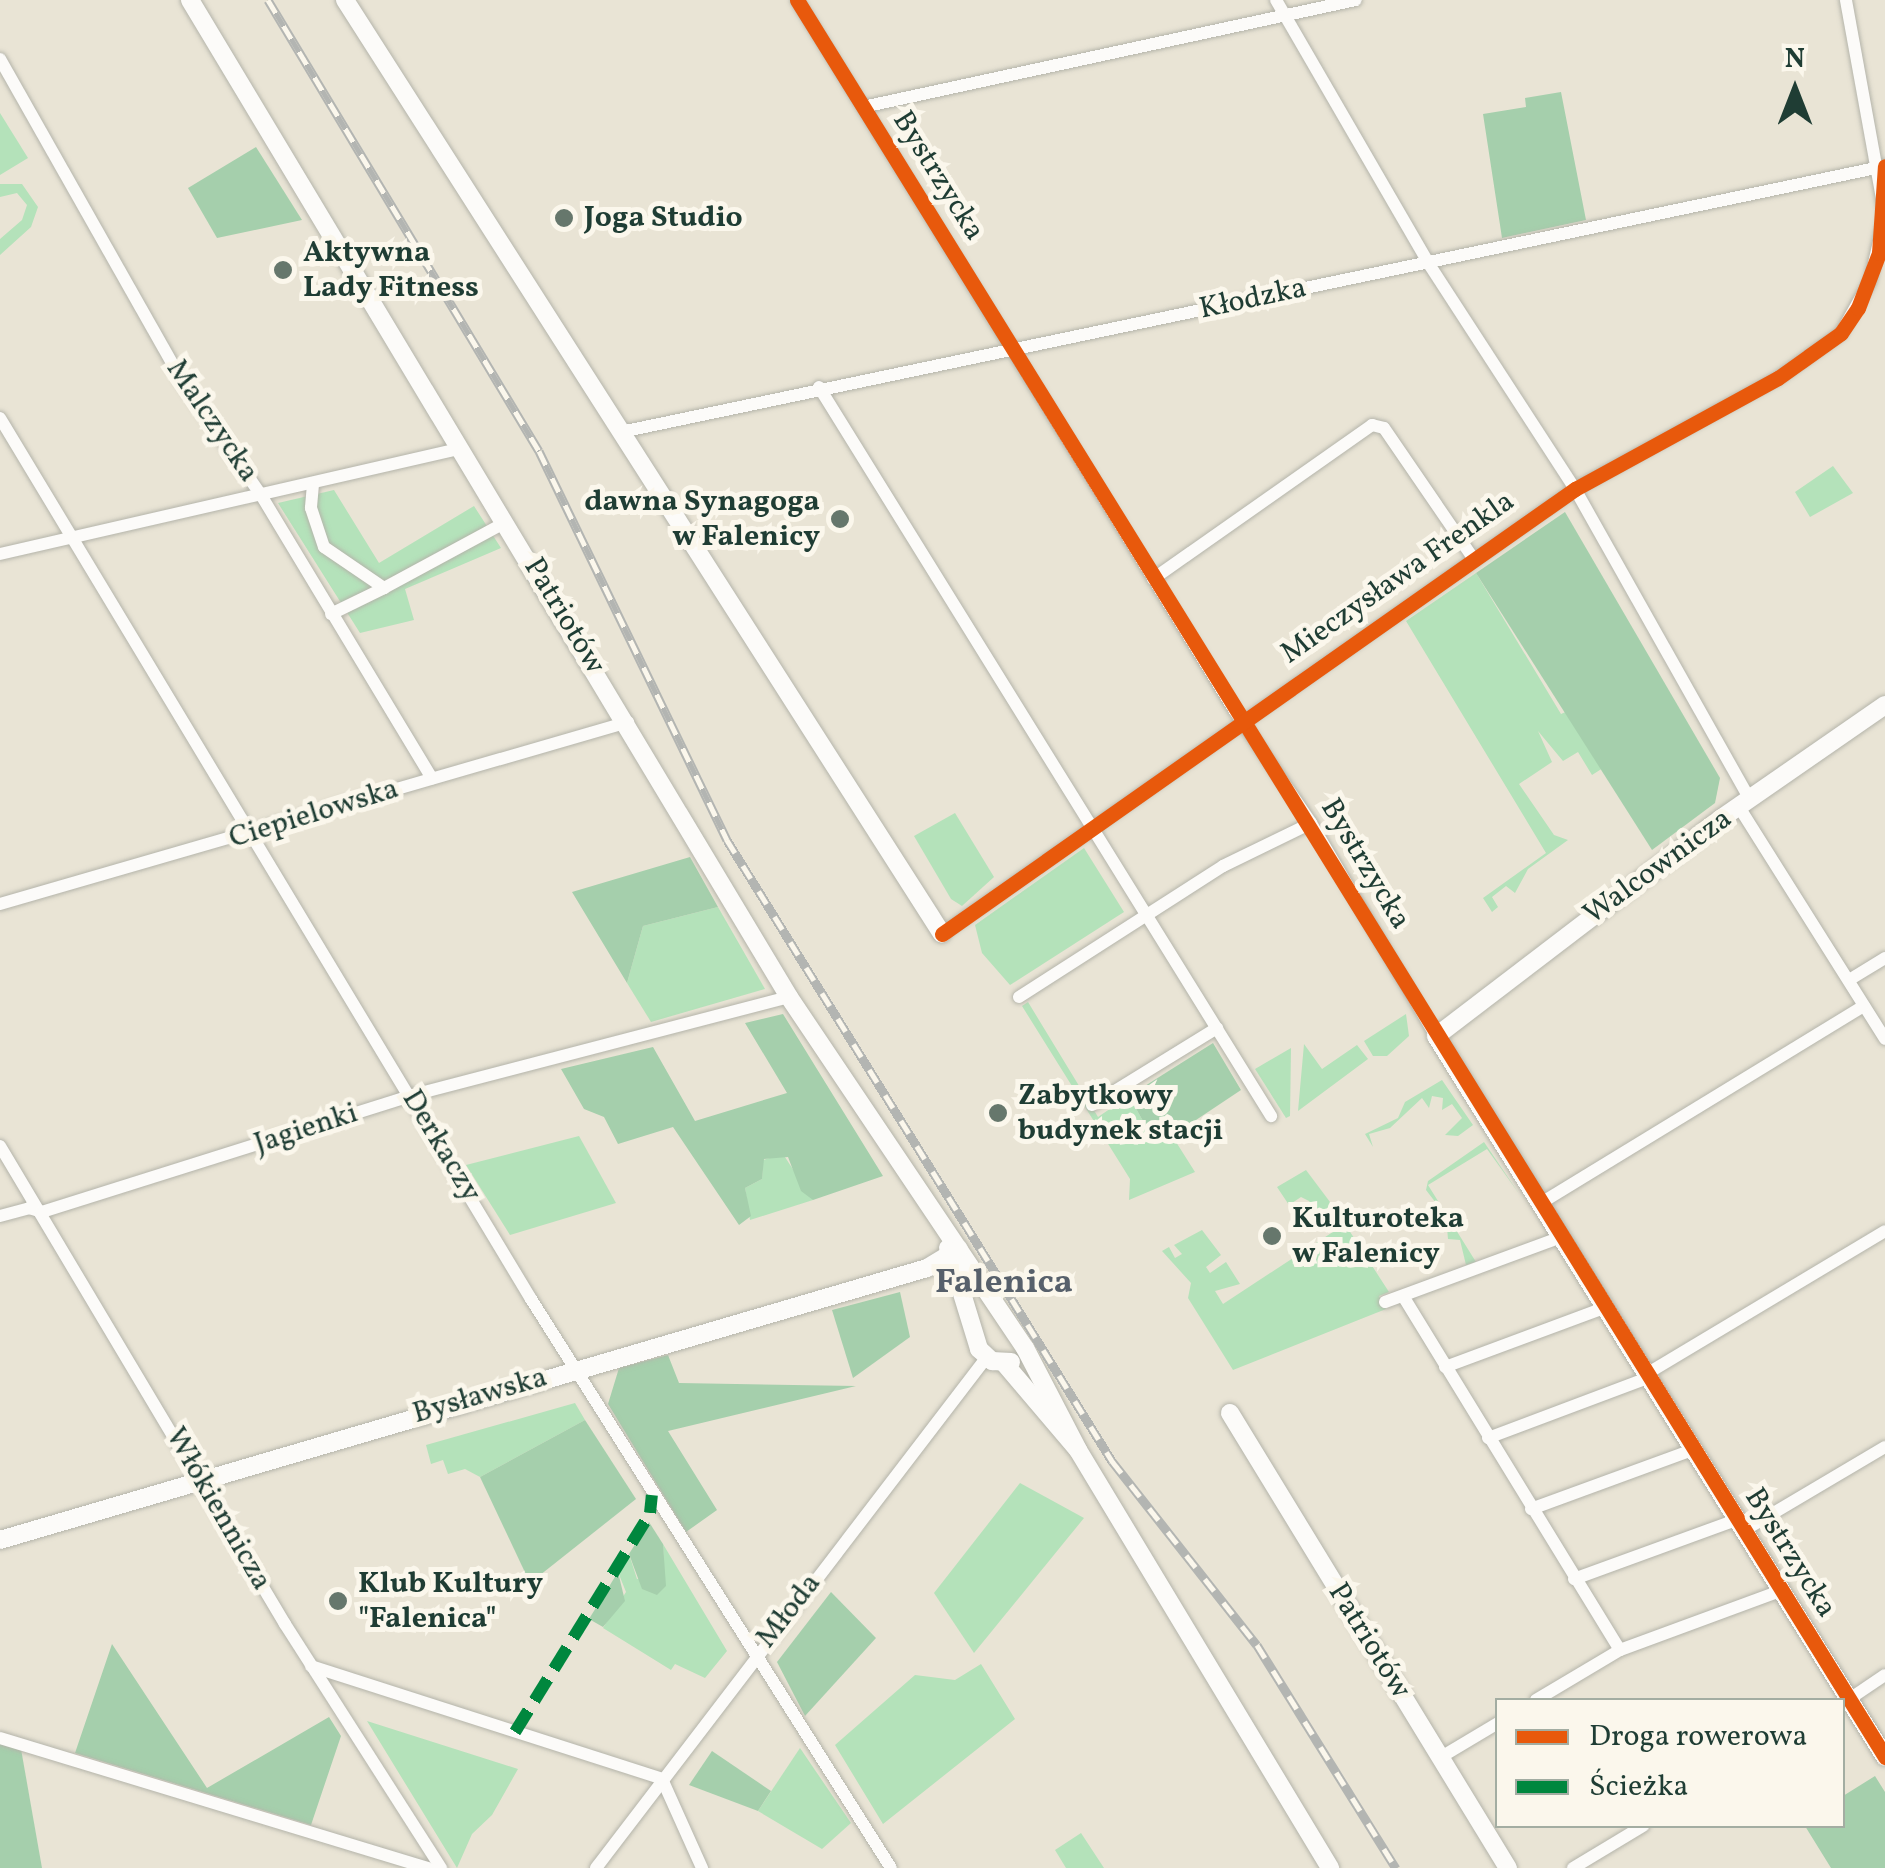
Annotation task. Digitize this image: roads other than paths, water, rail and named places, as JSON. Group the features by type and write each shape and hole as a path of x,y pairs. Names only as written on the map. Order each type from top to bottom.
{"main road":[{"name":"Patriotów","path":"190,0 628,722 789,997 944,1228 978,1335 995,1360"},
{"path":"344,0 942,934"},
{"name":"Walcownicza","path":"1436,1036 1744,803 1885,705"},
{"name":"Bystrzycka","path":"1436,1036 1694,1448 1844,1698"},
{"name":"Patriotów","path":"954,1253 1025,1348"},
{"name":"Bysławska","path":"0,1540 954,1253"},
{"path":"978,1335 984,1321 1001,1314"},
{"path":"1078,1450 995,1360 1025,1348 1060,1405 1078,1450 1330,1868"},
{"name":"Patriotów","path":"1230,1414 1508,1868"},
{"name":"Bystrzycka","path":"1846,1702 1885,1757"}],"street":[{"name":"Bystrzycka","path":"797,0 1240,720 1311,824 1436,1036"},
{"path":"1276,0 1427,261 1574,489 1744,803 1885,1040"},
{"path":"864,107 1356,0"},
{"name":"Mieczysława Frenkla","path":"942,934 1240,720 1574,489 1806,359 1852,321 1874,269 1885,215 1883,166 1846,0"},
{"name":"Malczycka","path":"0,60 181,379 262,495 432,778"},
{"name":"Kłodzka","path":"621,432 819,386 1883,166"},
{"path":"819,386 1089,832 1272,1116"},
{"name":"Derkaczy","path":"0,418 575,1369 753,1656 891,1868"},
{"path":"1153,579 1372,425 1384,428 1473,558"},
{"path":"0,554 461,448"},
{"path":"313,484 311,508 324,547 384,588"},
{"path":"331,614 506,522"},
{"name":"Ciepielowska","path":"0,904 252,835 628,722"},
{"path":"1019,997 1223,866 1311,824"},
{"path":"1849,980 1885,958"},
{"name":"Jagienki","path":"0,1216 29,1208 42,1212 409,1096 789,997"},
{"path":"1541,1204 1864,1006"},
{"path":"1092,1104 1217,1028"},
{"name":"Włókiennicza","path":"0,1146 311,1666 441,1868"},
{"path":"1488,1438 1649,1376 1885,1231"},
{"path":"1385,1302 1562,1237"},
{"path":"1402,1296 1620,1650"},
{"path":"1446,1366 1606,1307"},
{"name":"Młoda","path":"596,1868 753,1656 995,1360"},
{"path":"1574,1579 1740,1525 1885,1447"},
{"path":"1531,1509 1694,1448"},
{"path":"1539,1698 1620,1650 1780,1591"},
{"path":"311,1666 662,1779 702,1868"},
{"path":"1846,1702 1885,1675"},
{"path":"1440,1758 1495,1726"},
{"path":"0,1738 429,1868"},
{"path":"1573,1868 1640,1828"}],"railway":[{"path":"268,0 539,451 727,840 1112,1461 1257,1645 1396,1868"}],"place":[{"name":"Joga Studio","path":"564,218"},
{"name":"Aktywna Lady Fitness","path":"283,270"},
{"name":"dawna Synagoga w Falenicy","path":"840,519"},
{"name":"Zabytkowy budynek stacji","path":"998,1113"},
{"name":"Kulturoteka w Falenicy","path":"1272,1236"},
{"name":"Klub Kultury \"Falenica\"","path":"338,1601"}],"district":[{"name":"Falenica","path":"1004,1283"}]}
